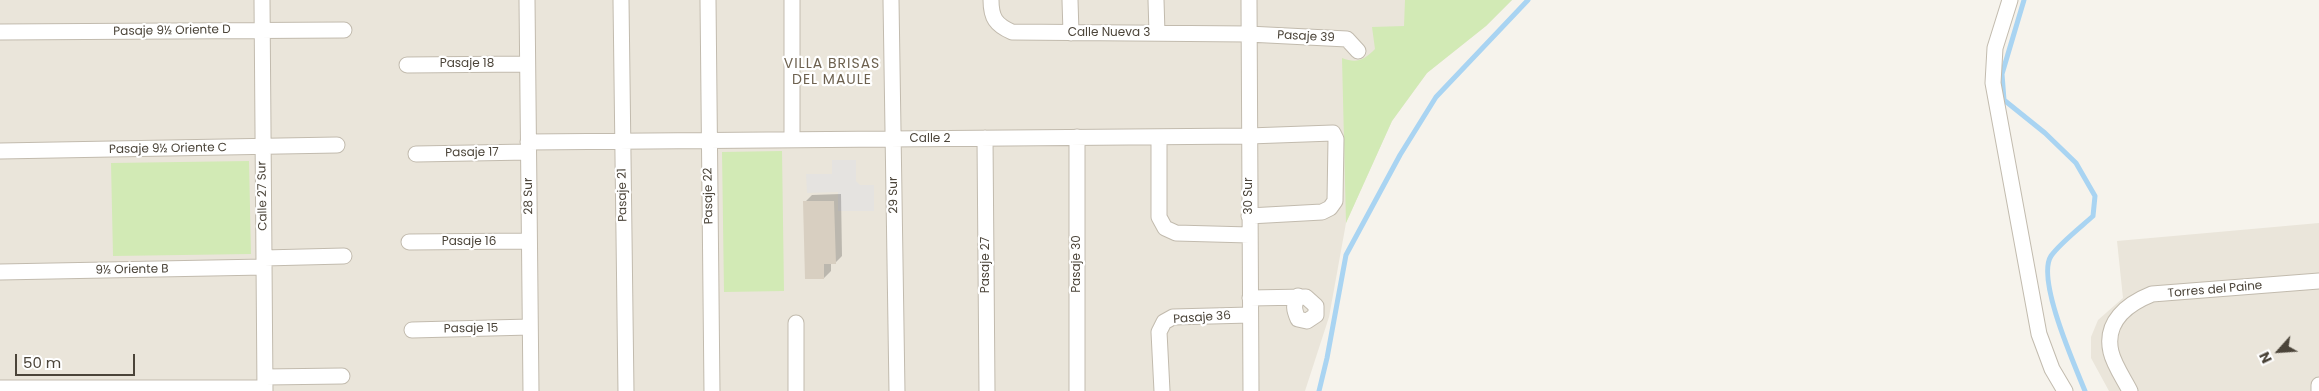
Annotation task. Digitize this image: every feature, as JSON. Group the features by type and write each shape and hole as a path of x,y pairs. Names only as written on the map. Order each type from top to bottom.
{"street":[{"name":"Calle 27 Sur","path":"262,0 265,385"},
{"name":"28 Sur","path":"527,0 531,391"},
{"name":"Pasaje 21","path":"621,0 626,391"},
{"name":"Pasaje 22","path":"708,0 712,391"},
{"path":"792,0 792,140"},
{"name":"29 Sur","path":"891,0 897,391"},
{"name":"Calle Nueva 3","path":"991,0 991,15 999,26 1012,32 1248,34"},
{"path":"1070,0 1071,33"},
{"path":"1156,0 1157,33"},
{"name":"30 Sur","path":"1249,0 1251,391"},
{"path":"2010,0 1995,48 1993,83 2039,334 2052,369 2064,391"},
{"name":"Pasaje 9½ Oriente D","path":"0,32 344,30"},
{"name":"Pasaje 39","path":"1248,34 1347,39 1358,51"},
{"name":"Pasaje 18","path":"406,65 527,64"},
{"name":"Calle 2","path":"528,147 623,141 1076,138 1333,133 1336,139 1335,201 1330,208 1322,212 1249,216"},
{"path":"1159,137 1159,217 1165,228 1176,233 1250,235"},
{"name":"Pasaje 27","path":"985,138 987,391"},
{"name":"Pasaje 30","path":"1076,138 1077,391"},
{"name":"Pasaje 9½ Oriente C","path":"0,151 262,148 337,145"},
{"name":"Pasaje 17","path":"416,154 528,147"},
{"name":"Pasaje 16","path":"409,242 529,241"},
{"name":"9½ Oriente B","path":"0,272 264,262 344,256"},
{"name":"Torres del Paine","path":"2130,391 2111,354 2110,333 2118,316 2127,307 2152,294 2319,281"},
{"path":"1250,298 1298,296"},
{"name":"Pasaje 36","path":"1162,391 1159,332 1164,322 1173,317 1250,315"},
{"path":"796,323 796,391"},
{"name":"Pasaje 15","path":"412,330 530,327"},
{"path":"0,388 265,385 342,376"},
{"path":"2319,385 2319,391"}],"shaded area":[{"path":"0,0 1512,0 1486,26 1427,73 1392,121 1346,223 1329,317 1305,391 0,391"},
{"path":"832,160 856,160 856,181 860,185 874,185 874,211 838,211 838,192 807,193 806,174 832,174"},
{"path":"2319,223 2319,391 2109,391 2091,358 2091,337 2098,320 2123,298 2117,241"}],"green space":[{"path":"1405,0 1512,0 1486,26 1427,73 1392,121 1346,223 1342,58 1352,61 1360,60 1375,49 1372,27 1404,26"},
{"path":"782,151 784,291 724,292 722,152"},
{"path":"249,161 251,254 113,256 111,163"}],"building":[{"path":"803,201 834,201 836,264 824,264 824,279 805,279"}],"waterway":[{"path":"1319,391 1346,255 1400,155 1436,97 1528,0"},
{"path":"2024,0 2002,74 2004,100 2045,133 2076,163 2095,196 2093,216 2055,251 2051,256 2048,267 2049,283 2059,323 2085,391"}],"district":[{"name":"VILLA BRISAS DEL MAULE","path":"832,72"}]}
